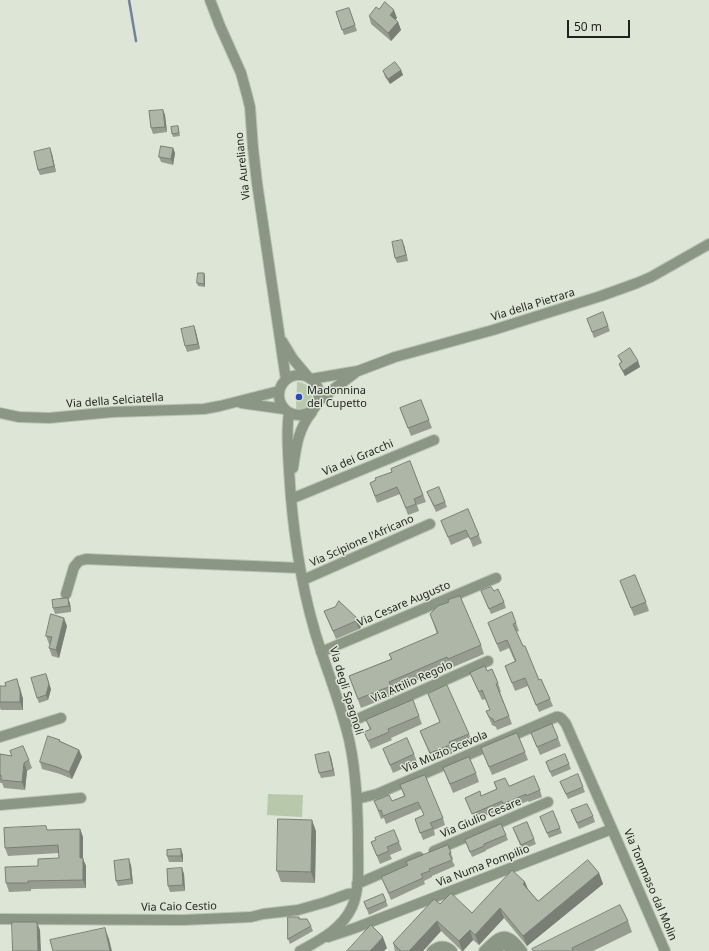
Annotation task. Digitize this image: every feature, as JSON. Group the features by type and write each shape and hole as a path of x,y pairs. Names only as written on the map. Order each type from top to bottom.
{"street":[{"name":"Via Aureliano","path":"210,0 241,73 250,108 256,177 286,380"},
{"name":"Via della Pietrara","path":"310,379 358,371 396,357 493,330 601,296 651,277 709,244"},
{"name":"Via Aureliano","path":"279,336 293,359 310,379"},
{"name":"Via della Pietrara","path":"290,488 297,444 306,419 316,405 337,386 358,371"},
{"path":"295,376 304,376 310,379 318,389 319,395 316,405 308,413 302,415 295,415 287,411 279,400 279,391 282,385 286,380 295,376"},
{"name":"Via della Selciatella","path":"0,413 23,417 55,418 113,412 197,409 209,408 279,391"},
{"name":"Via della Selciatella","path":"231,403 251,404 287,411"},
{"path":"287,411 290,488"},
{"name":"Via dei Gracchi","path":"291,500 434,440"},
{"name":"Via degli Spagnoli","path":"290,488 300,568 310,613 321,652 346,724 353,757 358,825 357,888 354,902 350,910 336,928 303,950"},
{"name":"Via Scipione l'Africano","path":"303,580 430,524"},
{"path":"66,594 74,566 79,561 86,559 300,568"},
{"name":"Via Cesare Augusto","path":"321,652 496,578"},
{"name":"Via Attilio Regolo","path":"346,724 488,661"},
{"name":"Via Muzio Scevola","path":"357,799 377,794 558,717 562,718 566,724 612,829"},
{"path":"0,737 61,718"},
{"path":"0,805 81,798"},
{"name":"Via Giulio Cesare","path":"357,888 548,802"},
{"name":"Via Numa Pompilio","path":"323,938 340,934 612,829"},
{"name":"Via Tommaso dal Molin","path":"612,829 665,951"},
{"name":"Via Caio Cestio","path":"0,919 183,920 251,917 298,910 348,894 357,888"},
{"path":"350,910 356,920 363,925"},
{"path":"484,951 497,939 503,936 510,939 522,951"},
{"path":"495,951 501,946 505,945 509,946 514,951"},
{"path":"432,951 442,946 449,948 452,951"}],"green space":[{"path":"297,382 309,387 312,392 312,397 308,407 296,410"},
{"path":"268,794 303,795 302,817 267,815"}],"building":[{"path":"385,2 394,10 390,15 398,22 388,33 369,16 376,7 379,9"},
{"path":"349,8 355,25 342,30 336,12"},
{"path":"395,62 401,70 388,79 383,71"},
{"path":"163,110 165,127 151,128 149,111"},
{"path":"178,126 179,133 172,134 171,127"},
{"path":"161,146 173,148 171,159 159,157"},
{"path":"50,148 54,166 38,170 34,152"},
{"path":"402,240 406,255 395,258 392,242"},
{"path":"198,273 204,273 204,284 197,283"},
{"path":"603,312 608,326 592,332 587,319"},
{"path":"194,326 198,344 185,346 181,329"},
{"path":"630,348 638,361 623,371 619,364 622,362 618,356"},
{"path":"421,400 429,420 408,428 400,408"},
{"path":"410,461 423,495 414,499 416,504 406,508 397,487 375,496 370,483 376,480 375,478 392,472 391,469"},
{"path":"439,487 445,502 434,506 427,492"},
{"path":"468,509 479,535 470,539 466,530 448,537 441,521"},
{"path":"635,575 646,602 631,608 620,581"},
{"path":"491,587 494,591 498,589 504,602 489,609 481,591"},
{"path":"460,596 481,645 448,659 447,657 389,682 391,686 358,699 349,676 392,659 389,654 438,633 430,614 438,606 449,602 448,600"},
{"path":"68,598 69,606 53,608 52,600"},
{"path":"339,601 358,619 333,631 324,611 335,607"},
{"path":"512,612 516,623 513,624 523,646 525,646 539,680 541,679 550,699 536,705 525,678 512,683 505,666 516,661 507,640 497,644 488,623"},
{"path":"51,614 64,618 56,650 49,648 52,637 46,636"},
{"path":"485,666 487,671 492,669 498,683 496,684 509,716 494,722 486,711 490,710 482,690 479,692 470,673"},
{"path":"46,674 49,684 46,695 37,698 31,678"},
{"path":"17,679 20,691 20,702 0,702 0,686 6,686 5,683"},
{"path":"447,685 469,734 449,742 450,745 430,753 420,731 440,722 428,694"},
{"path":"413,700 419,716 388,729 389,732 368,741 364,732 371,729 366,720"},
{"path":"552,724 558,738 537,747 531,733"},
{"path":"517,733 525,752 489,767 481,748"},
{"path":"48,736 60,740 59,741 79,750 69,772 40,762"},
{"path":"407,738 414,754 390,765 383,749"},
{"path":"23,746 29,760 24,763 22,782 1,780 0,754 12,756 10,751"},
{"path":"329,752 333,770 319,773 315,755"},
{"path":"565,754 569,764 550,772 546,762"},
{"path":"469,757 476,773 450,784 443,768"},
{"path":"578,774 583,787 566,794 560,782"},
{"path":"425,775 443,818 430,823 433,828 420,833 415,819 424,815 418,802 383,816 381,810 379,811 374,801 389,795 392,801 405,796 400,785"},
{"path":"534,776 540,790 526,796 526,794 503,804 502,801 472,814 465,798 480,791 481,796 497,789 494,782 505,778 509,786"},
{"path":"587,804 593,816 577,823 571,810"},
{"path":"553,811 560,828 547,833 540,817"},
{"path":"278,819 312,820 311,872 277,871"},
{"path":"527,822 534,839 521,845 513,828"},
{"path":"501,824 506,835 484,844 484,846 470,852 465,840"},
{"path":"46,826 47,830 80,829 80,858 83,858 83,880 6,883 5,867 38,866 38,859 59,858 58,845 5,848 4,828"},
{"path":"394,830 399,842 387,847 389,851 377,856 371,842 376,840 375,838"},
{"path":"448,845 452,860 429,869 430,871 421,874 423,878 389,893 381,877 408,865 406,862"},
{"path":"181,849 181,856 167,856 167,850"},
{"path":"129,859 131,879 116,881 114,861"},
{"path":"588,860 599,873 523,936 500,908 475,935 470,930 459,941 437,921 409,951 401,951 393,943 434,899 440,904 451,893 472,913 512,870 525,882 523,884 538,901"},
{"path":"182,868 183,885 168,886 167,869"},
{"path":"383,894 386,901 367,909 364,902"},
{"path":"620,905 628,921 572,948 573,951 533,951 532,949"},
{"path":"288,917 307,919 311,926 288,939"},
{"path":"12,922 37,922 38,951 13,951"},
{"path":"371,925 383,937 370,951 347,951"},
{"path":"105,928 110,951 53,951 50,940"}],"waterway":[{"path":"129,0 136,41"}],"place":[{"name":"Madonnina del Cupetto","path":"299,397"}]}
